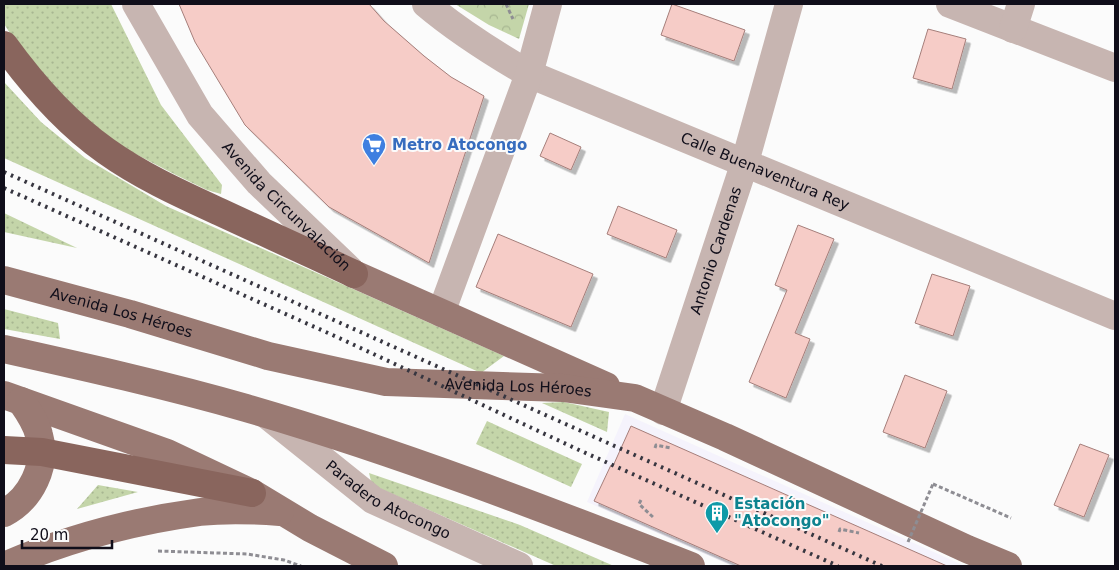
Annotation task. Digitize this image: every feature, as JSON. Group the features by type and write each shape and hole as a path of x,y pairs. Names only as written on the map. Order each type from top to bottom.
{"highway":[{"path":"4,45 28,77 57,110 106,152 188,197 354,274"},
{"path":"4,450 42,452 252,493"}],"main road":[{"name":"Avenida Circunvalación","path":"354,274 635,398"},
{"name":"Avenida Los Héroes","path":"4,280 130,314 268,356 386,382 563,388 635,398 1008,566"},
{"path":"4,349 109,372 268,415 406,459 511,496 692,566"},
{"path":"4,513 13,508 30,490 39,471 42,452 39,435 33,420 12,398"},
{"path":"12,398 166,453 252,493 285,513 384,566"},
{"path":"4,566 39,551 126,527 191,514 244,510 285,513"}],"street":[{"name":"Avenida Circunvalación","path":"136,4 200,115 259,183 354,274"},
{"name":"Calle Buenaventura Rey","path":"426,4 485,48 529,74 1115,316"},
{"path":"441,313 529,74 548,4"},
{"name":"Antonio Cardenas","path":"663,411 745,162 789,4"},
{"path":"950,4 1017,16 1115,68"},
{"name":"Paradero Atocongo","path":"268,415 373,500 519,566"}],"path":[{"path":"655,448 656,445 671,448"},
{"path":"908,542 934,484 1011,518"},
{"path":"641,500 639,504 654,518"},
{"path":"839,532 840,529 862,534"},
{"path":"155,551 248,554 284,560 301,566"}],"shaded area":[{"path":"625,414 965,566 732,566 587,502"}],"green space":[{"path":"4,4 111,4 161,105 222,185 221,194 207,190 120,146 68,111 31,65 4,24"},
{"path":"455,4 529,4 519,39 489,25"},
{"path":"4,82 41,122 85,158 166,206 504,356 481,373 4,158"},
{"path":"4,213 77,248 4,232"},
{"path":"4,309 58,323 60,339 4,329"},
{"path":"564,402 609,412 607,432 542,403"},
{"path":"487,421 582,464 571,487 476,444"},
{"path":"369,473 520,525 614,566 556,566 372,485"},
{"path":"98,485 138,492 77,509"}],"building":[{"name":"Metro Atocongo","path":"179,4 369,4 384,21 424,56 451,77 484,96 429,263 329,207 245,125 195,42"},
{"path":"672,4 745,30 734,61 661,35"},
{"path":"928,29 966,39 952,89 913,78"},
{"path":"550,133 581,147 571,170 540,156"},
{"path":"618,206 677,230 666,258 607,234"},
{"path":"798,225 834,239 795,333 810,339 786,398 749,382 787,290 775,285"},
{"path":"498,234 593,274 571,327 476,287"},
{"path":"932,274 970,286 953,336 915,323"},
{"path":"905,375 947,391 925,448 883,432"},
{"path":"631,426 947,566 741,566 594,501 611,465 613,466"},
{"path":"1080,444 1109,455 1084,517 1054,505"}],"railway":[{"path":"4,172 882,566"},
{"path":"4,188 337,337 579,450 838,566"}],"place":[{"name":"Metro Atocongo","path":"374,166"},
{"name":"Estación \"Atocongo\"","path":"717,534"}]}
